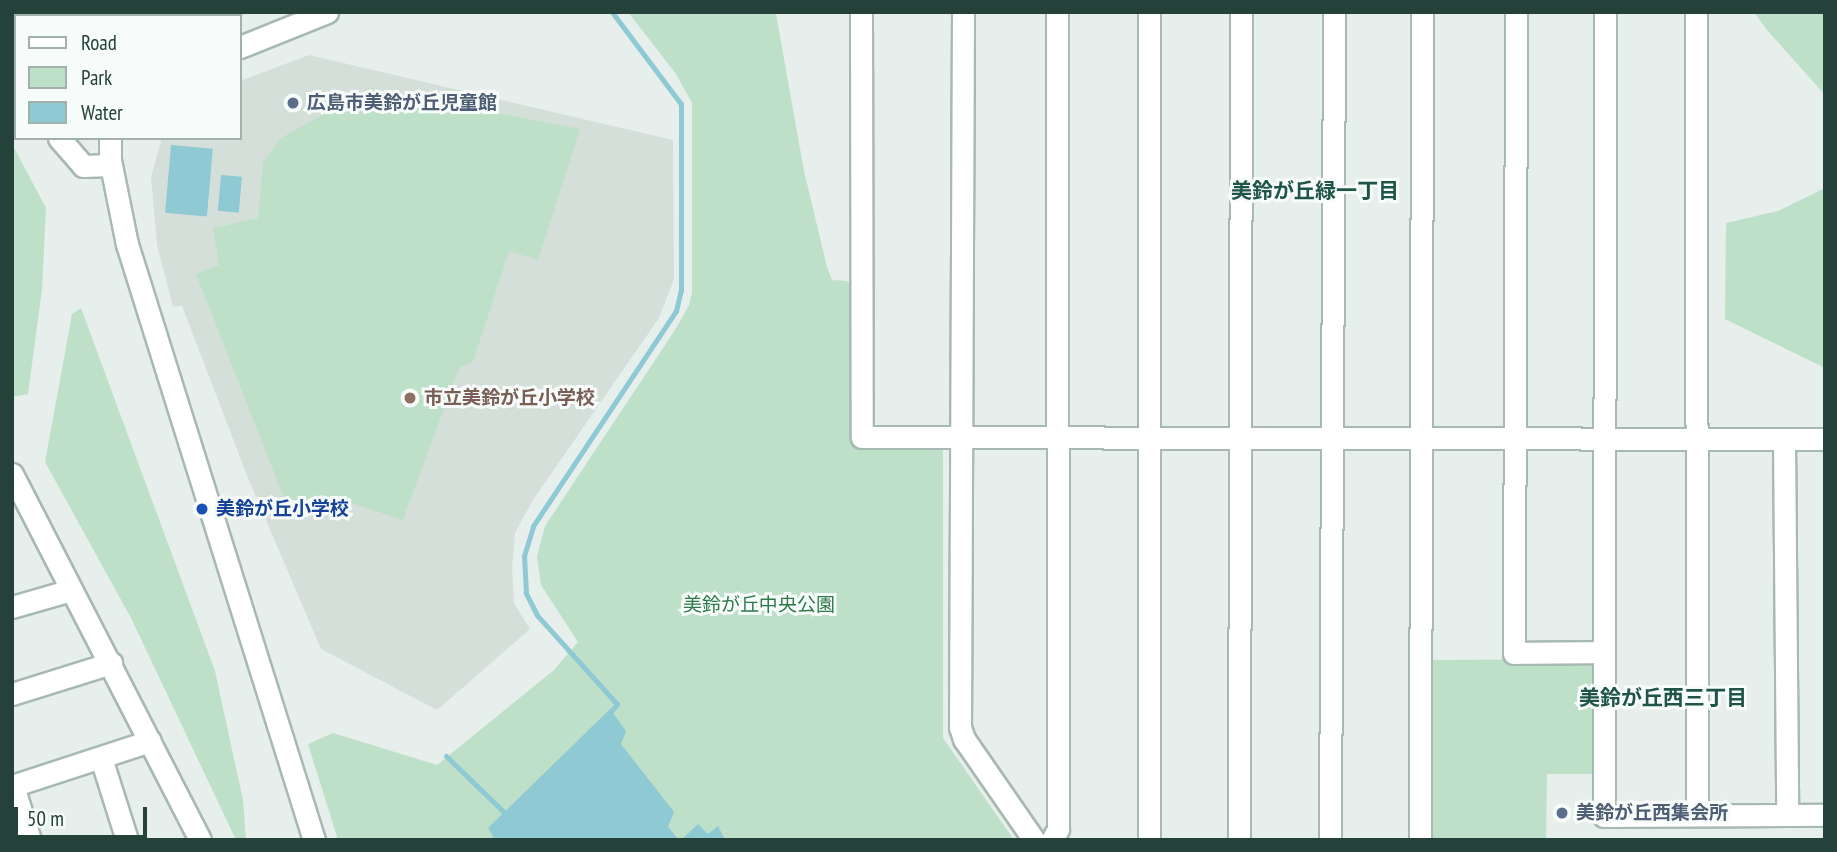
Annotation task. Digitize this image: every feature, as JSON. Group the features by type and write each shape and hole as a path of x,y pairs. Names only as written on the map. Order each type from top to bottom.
{"street":[{"path":"242,46 327,12"},
{"path":"861,12 862,437 1825,439"},
{"path":"962,12 960,727 964,739 1034,840"},
{"path":"1052,840 1058,829 1056,12"},
{"path":"1149,12 1149,840"},
{"path":"1239,840 1241,12"},
{"path":"1329,840 1334,12"},
{"path":"1420,840 1422,12"},
{"path":"1516,12 1514,653 1603,652"},
{"path":"1605,12 1604,816 1825,815"},
{"path":"1696,12 1697,814"},
{"path":"61,140 83,166 111,165"},
{"path":"110,140 111,165 131,255 314,840"},
{"path":"1784,439 1787,815"},
{"path":"12,474 22,515 71,590 111,663 200,840"},
{"path":"12,607 71,590"},
{"path":"12,694 111,663"},
{"path":"30,840 12,786 150,741"},
{"path":"101,758 127,840"}],"shaded area":[{"path":"143,12 250,12 242,16"},
{"name":"市立美鈴が丘小学校","path":"309,55 673,140 674,279 659,318 533,500 515,533 512,568 514,603 530,629 437,710 321,649 248,478 182,306 173,307 157,245 151,177 161,140 242,140 242,80"}],"green space":[{"name":"美鈴が丘中央公園","path":"628,12 776,14 804,171 827,267 832,280 847,281 853,288 853,446 939,446 943,450 943,738 1014,840 338,840 308,744 333,733 437,765 554,670 578,642 541,585 537,557 545,526 675,330 689,305 692,293 692,103 676,74"},
{"path":"1754,12 1825,12 1825,95 1767,30"},
{"path":"370,88 580,129 538,260 509,251 473,362 459,368 403,520 345,501 293,521 196,274 219,265 213,228 258,218 263,162 281,138"},
{"path":"12,144 46,208 42,289 28,394 12,397"},
{"path":"1825,188 1825,368 1725,319 1726,223 1778,211"},
{"path":"81,308 215,671 243,800 246,840 236,840 131,618 45,462 72,314"},
{"path":"1586,659 1597,671 1596,774 1547,774 1546,840 1431,840 1431,660"}],"water":[{"path":"171,145 213,149 207,216 165,213"},
{"path":"221,175 242,177 239,213 218,211"},
{"path":"610,709 626,731 621,744 674,812 668,827 679,840 495,840 488,828"},
{"path":"698,824 708,834 718,826 725,840 681,840"}],"waterway":[{"path":"607,716 617,704 537,615 526,593 524,556 533,526 676,311 681,290 681,104 612,12"},
{"path":"446,756 509,817"}],"place":[{"name":"広島市美鈴が丘児童館","path":"293,103"},
{"name":"市立美鈴が丘小学校","path":"410,398"},
{"name":"美鈴が丘小学校","path":"202,509"},
{"name":"美鈴が丘西集会所","path":"1562,813"}],"district":[{"name":"美鈴が丘緑一丁目","path":"1315,191"},
{"name":"美鈴が丘西三丁目","path":"1663,698"}]}
